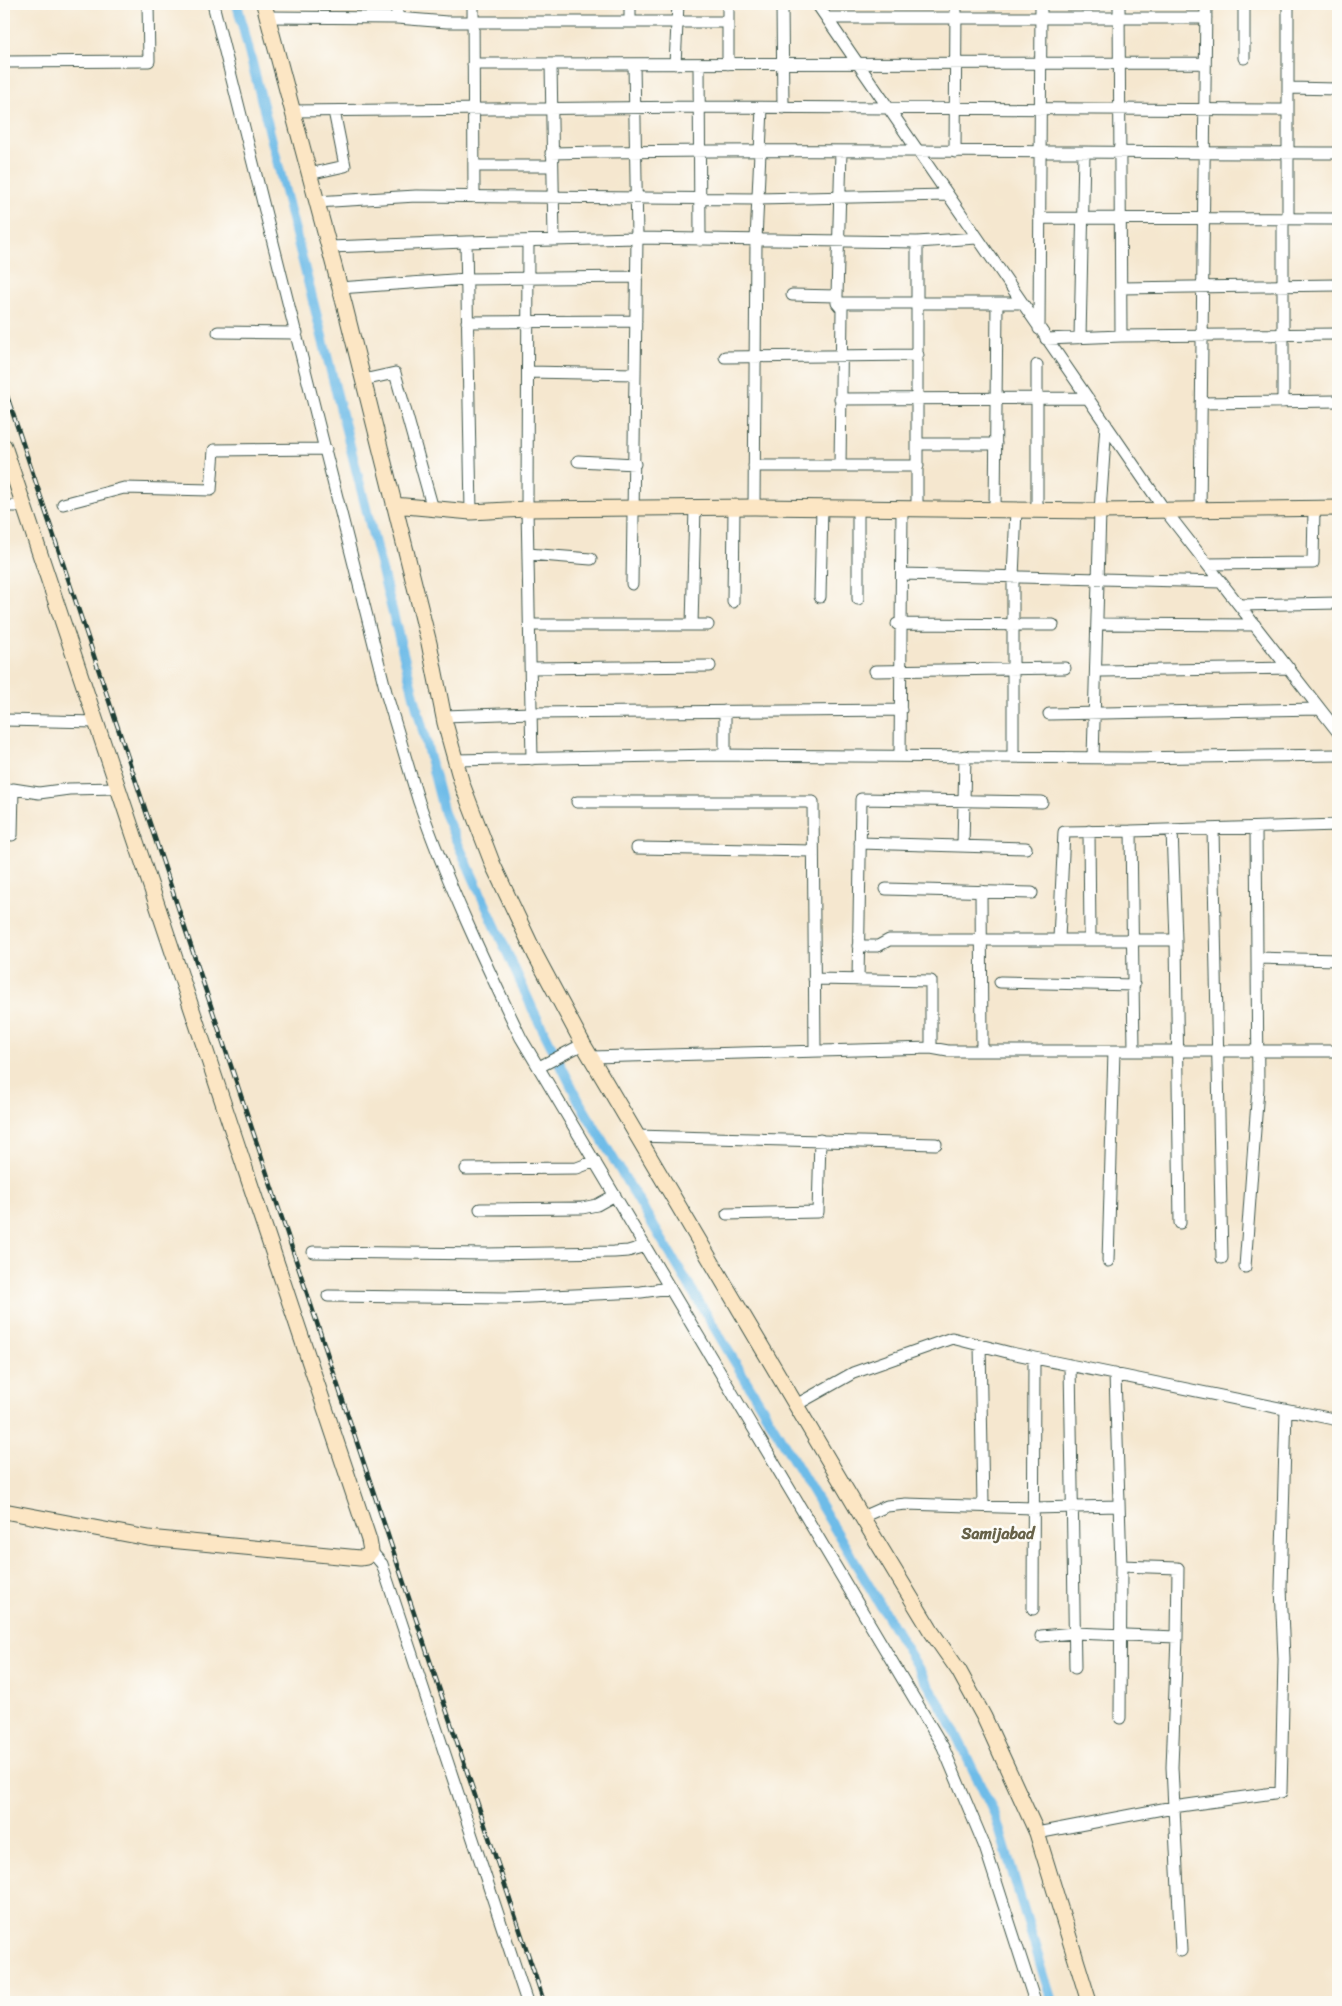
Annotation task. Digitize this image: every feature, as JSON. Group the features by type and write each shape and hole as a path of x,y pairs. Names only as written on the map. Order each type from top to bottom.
{"street":[{"path":"4,62 149,61 148,4"},
{"path":"213,4 387,696 420,802 479,950 521,1038 541,1066 595,1162 943,1747 985,1847 1035,2002"},
{"path":"397,4 398,18"},
{"path":"473,4 474,197"},
{"path":"630,4 630,21"},
{"path":"675,64 678,4"},
{"path":"728,4 728,64"},
{"path":"782,4 783,108"},
{"path":"818,4 1164,509 1338,732"},
{"path":"955,152 956,4"},
{"path":"1039,329 1041,4"},
{"path":"1119,4 1121,336"},
{"path":"1200,511 1206,4"},
{"path":"1244,4 1244,58"},
{"path":"1283,402 1282,335 1288,153 1288,4"},
{"path":"728,22 473,22 265,10 340,288 429,643 444,716 462,784 493,865 582,1050 636,1136 931,1631 959,1670 984,1717 1037,1833 1089,2002"},
{"path":"827,18 1206,18"},
{"path":"473,64 1205,63"},
{"path":"551,64 551,153 554,240"},
{"path":"632,584 637,238 634,64"},
{"path":"699,64 700,240"},
{"path":"1288,88 1338,89"},
{"path":"292,111 635,108 1288,110"},
{"path":"754,507 756,240 762,108"},
{"path":"309,174 345,166 334,111"},
{"path":"551,153 760,150 1039,153 1204,151 1338,153"},
{"path":"840,466 842,310 837,300 838,198 841,151"},
{"path":"1080,338 1084,153"},
{"path":"474,166 552,166"},
{"path":"316,202 416,196 758,199 948,195"},
{"path":"1039,218 1338,219"},
{"path":"329,247 637,238 918,242 977,238"},
{"path":"528,241 527,509 532,759"},
{"path":"466,242 471,512"},
{"path":"900,756 901,671 899,624 902,574 910,508 918,466 919,444 918,242"},
{"path":"340,288 467,279 636,278"},
{"path":"1121,288 1338,285"},
{"path":"792,295 837,300 918,303 1021,302"},
{"path":"995,510 997,303"},
{"path":"467,322 636,321"},
{"path":"218,332 297,333"},
{"path":"1046,339 1121,336 1338,334"},
{"path":"725,357 840,354 918,355"},
{"path":"1037,365 1038,510"},
{"path":"528,372 636,374"},
{"path":"363,380 395,373 433,509"},
{"path":"840,399 1088,398"},
{"path":"1201,404 1338,401"},
{"path":"1093,757 1100,511 1106,424"},
{"path":"919,444 996,444"},
{"path":"4,446 366,1530 371,1551 382,1564 527,2002"},
{"path":"62,504 124,488 211,490 214,450 326,449"},
{"path":"578,461 635,464"},
{"path":"754,466 918,466"},
{"path":"394,505 471,512 527,509 694,507 1100,511 1338,508"},
{"path":"4,506 24,506"},
{"path":"692,625 694,507"},
{"path":"734,507 734,602"},
{"path":"820,596 822,508"},
{"path":"858,508 858,599"},
{"path":"1207,564 1313,563 1314,508"},
{"path":"1013,756 1013,577 1016,510"},
{"path":"528,554 592,559"},
{"path":"902,574 1222,582"},
{"path":"1239,604 1338,603"},
{"path":"899,624 1053,625"},
{"path":"1102,624 1255,625"},
{"path":"530,625 708,625"},
{"path":"530,668 710,666"},
{"path":"875,671 1065,668"},
{"path":"1102,671 1288,668"},
{"path":"1049,714 1320,709"},
{"path":"444,716 531,713 901,710"},
{"path":"725,711 726,755"},
{"path":"4,720 96,722"},
{"path":"456,760 726,755 1338,756"},
{"path":"963,846 965,756"},
{"path":"12,835 13,789 39,793 68,789 118,788"},
{"path":"858,980 861,799 1042,802"},
{"path":"577,802 812,802 815,1051"},
{"path":"1058,939 1064,832 1338,825"},
{"path":"1245,1266 1258,1088 1256,828"},
{"path":"1214,829 1222,1258"},
{"path":"1172,830 1176,940 1180,1223"},
{"path":"1131,831 1134,1051"},
{"path":"1089,832 1090,939"},
{"path":"860,843 1026,848"},
{"path":"636,848 813,851"},
{"path":"886,889 1032,893"},
{"path":"981,891 982,1051"},
{"path":"858,946 878,946 889,940 1176,940"},
{"path":"1257,958 1338,960"},
{"path":"814,979 931,981 931,1048"},
{"path":"1000,982 1134,985"},
{"path":"541,1066 582,1050 815,1051 931,1048 982,1051 1338,1051"},
{"path":"1108,1261 1114,1051"},
{"path":"636,1136 936,1144"},
{"path":"727,1214 818,1212 820,1140"},
{"path":"466,1169 577,1168 595,1162"},
{"path":"480,1210 582,1208 598,1205 615,1195"},
{"path":"313,1252 516,1254 628,1251 645,1246"},
{"path":"328,1296 507,1298 624,1294 670,1288"},
{"path":"796,1405 853,1373 952,1338 1034,1358 1338,1420"},
{"path":"980,1346 984,1505"},
{"path":"1033,1609 1034,1358"},
{"path":"1070,1365 1075,1668"},
{"path":"1115,1374 1121,1566 1120,1718"},
{"path":"1037,1833 1174,1807 1280,1792 1284,1659 1281,1587 1286,1410"},
{"path":"862,1517 887,1506 906,1504 1033,1508 1119,1506"},
{"path":"4,1511 148,1538 360,1558 366,1557 371,1551"},
{"path":"1121,1566 1178,1568 1172,1767 1181,1951"},
{"path":"1041,1636 1074,1633 1177,1637"}],"waterway":[{"path":"237,4 444,813 534,1012 580,1103 948,1718 995,1815 1052,2002"}],"railway":[{"path":"4,387 544,2002"}],"district":[{"name":"Samijabad","path":"998,1533"}]}
